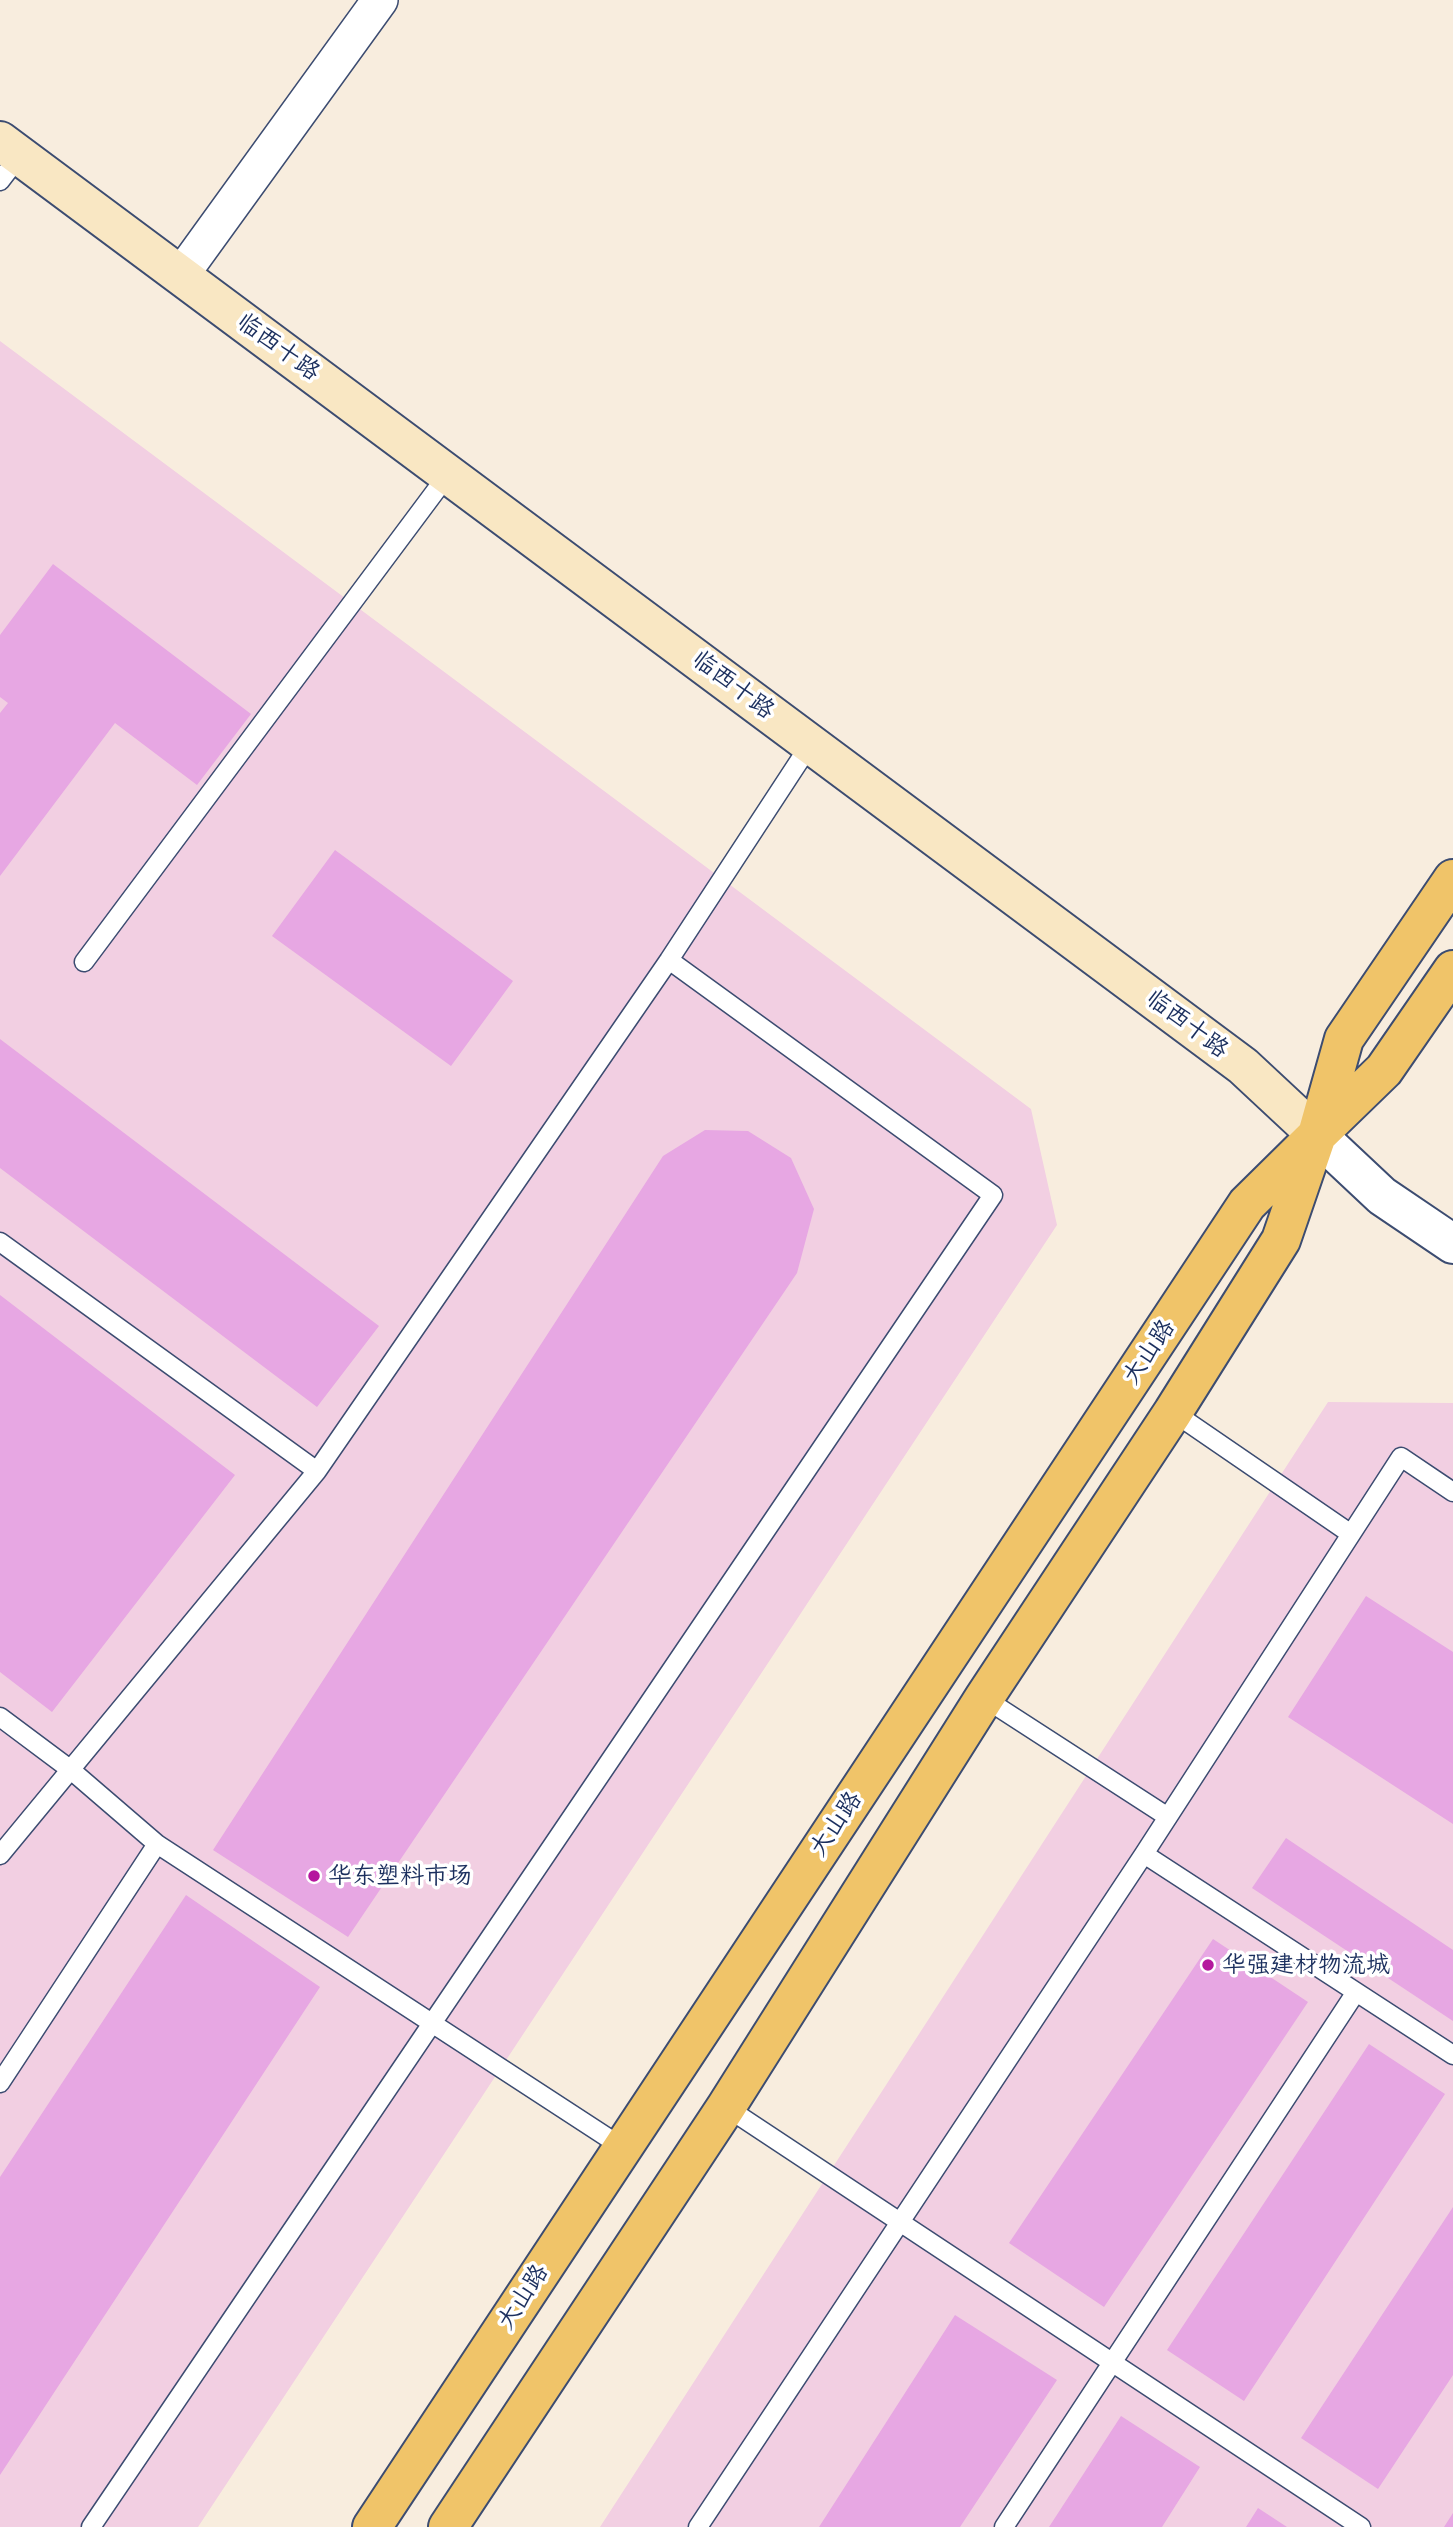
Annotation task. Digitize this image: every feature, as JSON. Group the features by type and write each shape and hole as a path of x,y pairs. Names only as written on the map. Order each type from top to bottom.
{"main road":[{"name":"临西十路","path":"7,159 181,275 449,473 1243,1066 1317,1135"},
{"name":"大山路","path":"448,2527 726,2106 984,1698 1173,1412 1281,1240 1317,1135 1344,1039 1453,879"},
{"name":"大山路","path":"372,2527 1247,1204 1384,1070 1453,970"}],"street":[{"path":"181,275 380,0"},
{"name":"临西十路","path":"1317,1135 1382,1196 1453,1244"}],"lane":[{"path":"84,962 449,473"},
{"path":"0,1855 317,1471 669,960 811,743"},
{"path":"91,2527 993,1195 669,960"},
{"path":"0,1242 317,1471"},
{"path":"1173,1412 1352,1534"},
{"path":"698,2527 1144,1854 1401,1457 1453,1492"},
{"path":"984,1698 1168,1817"},
{"path":"0,1717 71,1770 158,1844 622,2147"},
{"path":"0,2083 158,1844"},
{"path":"1144,1854 1453,2055"},
{"path":"1004,2527 1356,1992"},
{"path":"726,2106 898,2223 1361,2527"}],"shaded area":[{"name":"华东塑料市场","path":"0,341 1031,1109 1057,1225 198,2527 0,2527"},
{"name":"华强建材物流城","path":"1328,1402 1453,1403 1453,2527 600,2527"}],"building":[{"path":"53,564 251,714 197,785 115,723 0,876 0,713 8,703 0,697 0,635"},
{"path":"335,850 513,981 451,1066 272,936"},
{"path":"0,1039 379,1326 317,1407 0,1168"},
{"path":"705,1130 748,1131 791,1158 814,1209 797,1273 348,1937 213,1850 663,1156"},
{"path":"0,1295 235,1475 52,1712 0,1672"},
{"path":"1366,1596 1453,1652 1453,1824 1288,1717"},
{"path":"1286,1838 1453,1950 1453,2021 1252,1888"},
{"path":"186,1895 320,1987 0,2475 0,2177"},
{"path":"1213,1939 1308,2002 1104,2307 1009,2243"},
{"path":"1369,2044 1445,2094 1244,2401 1167,2350"},
{"path":"1453,2207 1453,2375 1378,2489 1301,2438"},
{"path":"955,2315 1057,2380 960,2527 819,2527"},
{"path":"1121,2416 1200,2467 1162,2527 1049,2527"},
{"path":"1258,2508 1287,2527 1246,2527"},
{"path":"1453,2513 1453,2527 1444,2527"}],"place":[{"name":"华东塑料市场","path":"314,1876"},
{"name":"华强建材物流城","path":"1208,1965"}]}
